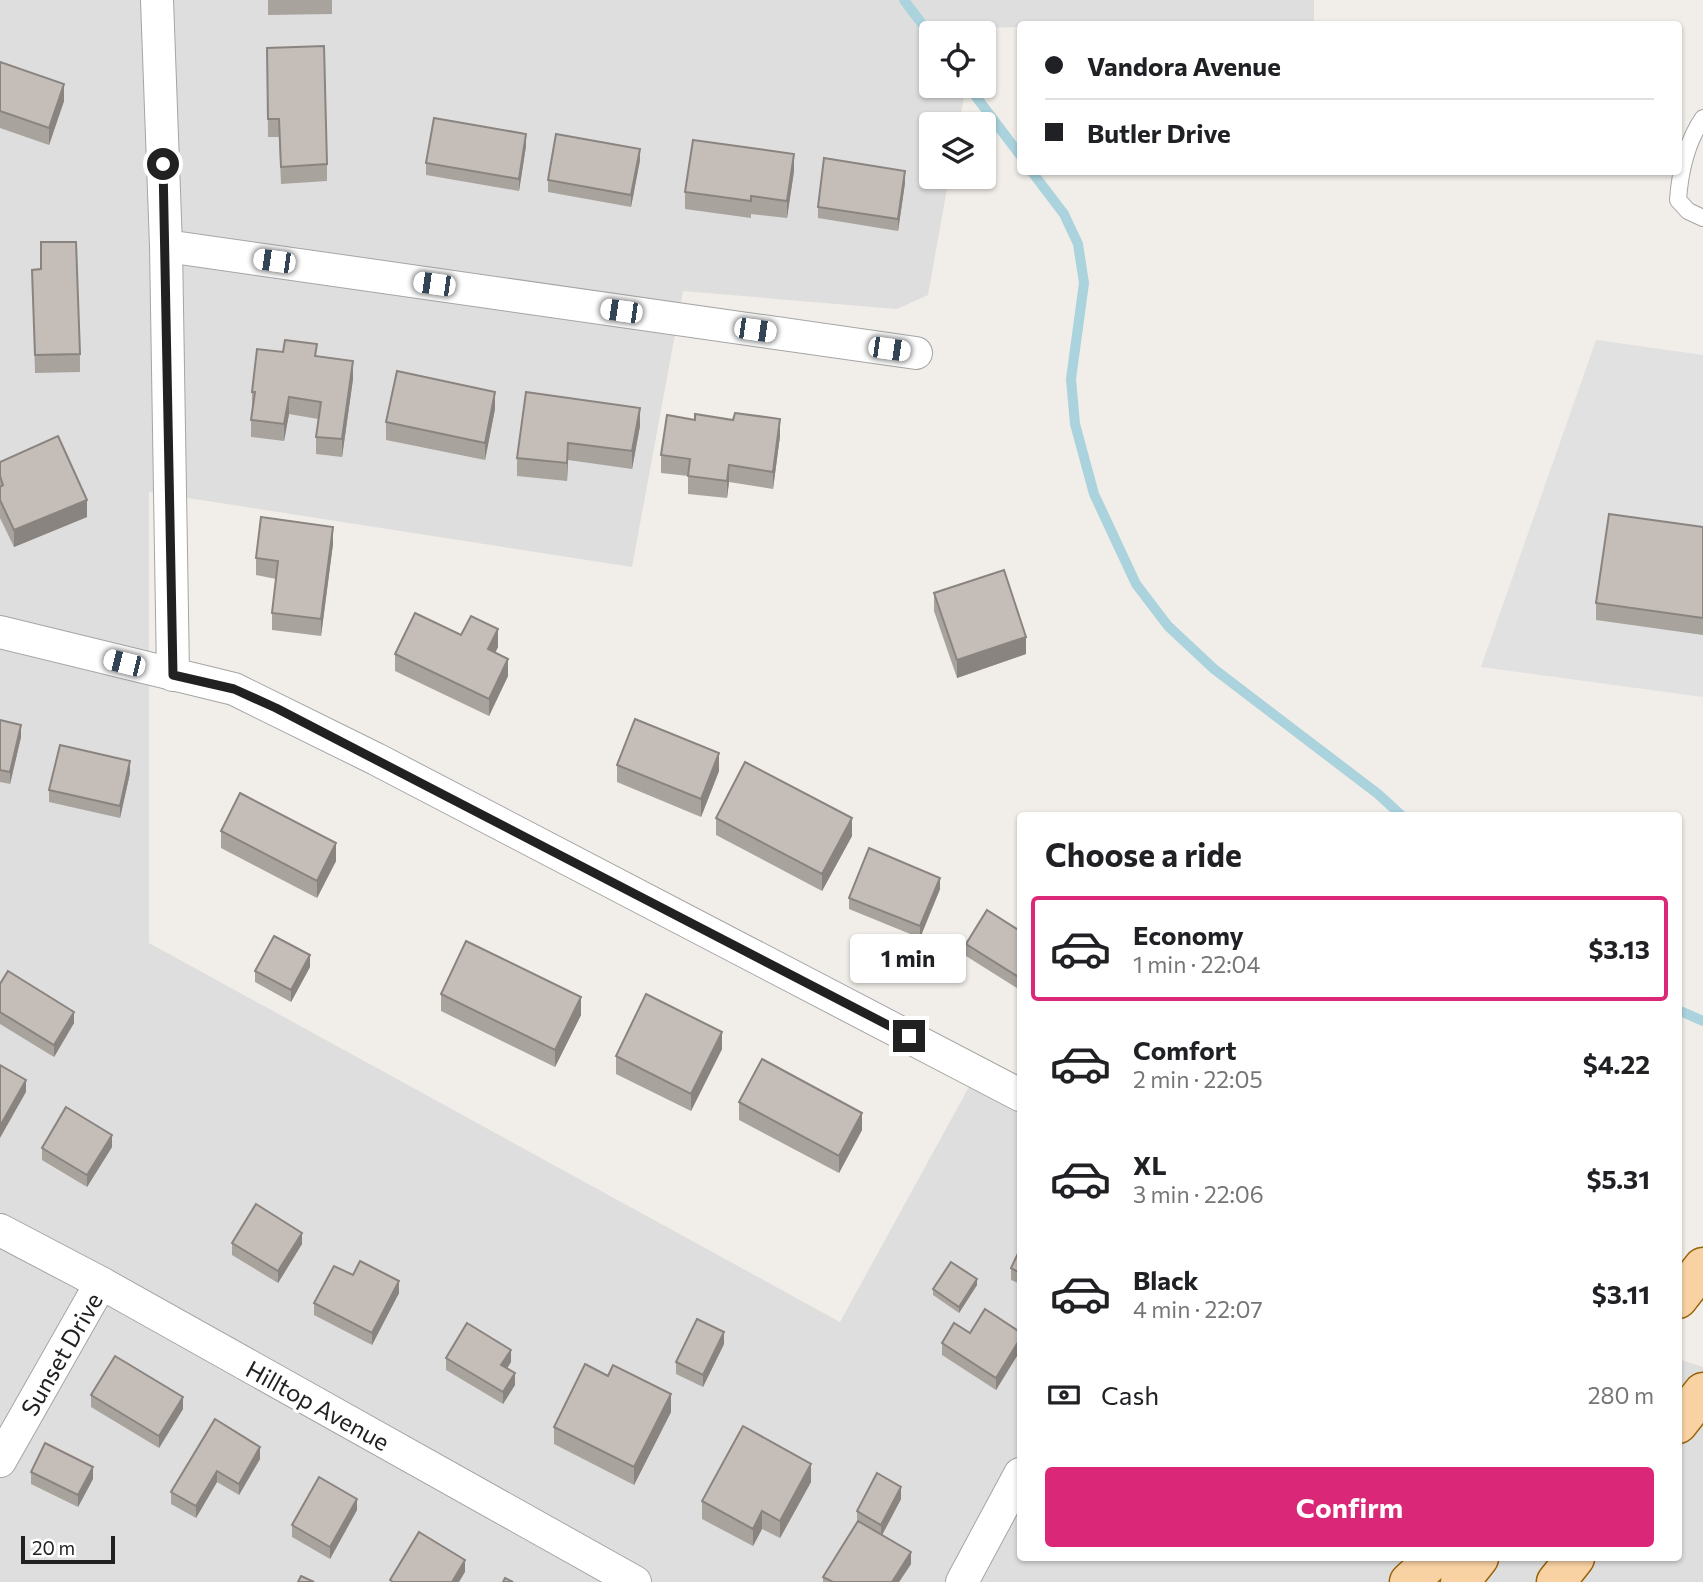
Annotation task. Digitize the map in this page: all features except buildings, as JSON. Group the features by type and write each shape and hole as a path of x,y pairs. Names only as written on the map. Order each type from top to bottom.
{"main road":[{"path":"1682,1294 1703,1267"},
{"path":"1682,1419 1703,1392"},
{"path":"1409,1582 1432,1561"},
{"path":"1460,1582 1477,1561"},
{"path":"1556,1582 1572,1561"}],"street":[{"path":"157,0 166,246 173,675"},
{"path":"166,246 916,353"},
{"path":"0,632 234,689 276,708 1017,1093"},
{"name":"Hilltop Avenue","path":"0,1230 101,1283 635,1582"},
{"name":"Sunset Drive","path":"0,1461 101,1283"},
{"path":"962,1582 1017,1480"}],"lane":[{"path":"1682,167 1703,118"},
{"path":"1680,175 1678,200 1689,211 1703,218"}],"shaded area":[{"path":"0,0 1314,0 1314,21 1017,21 1017,27 996,28 996,21 919,21 919,98 964,98 961,112 919,112 919,189 947,189 928,295 897,309 683,291 632,567 149,492 149,943 840,1322 970,1085 1017,1110 1017,1561 1682,1561 1682,1360 1703,1367 1703,1582 0,1582"},
{"path":"1596,340 1703,355 1703,697 1481,667"}],"waterway":[{"path":"904,0 920,21"},
{"path":"977,98 1017,151"},
{"path":"1034,175 1064,214 1078,244 1084,283 1071,379 1075,424 1094,494 1136,584 1168,626 1214,669 1378,794 1398,812"},
{"path":"1682,1012 1703,1021"}],"route":[{"path":"163,164 173,675 234,689 276,708 909,1036"}]}
